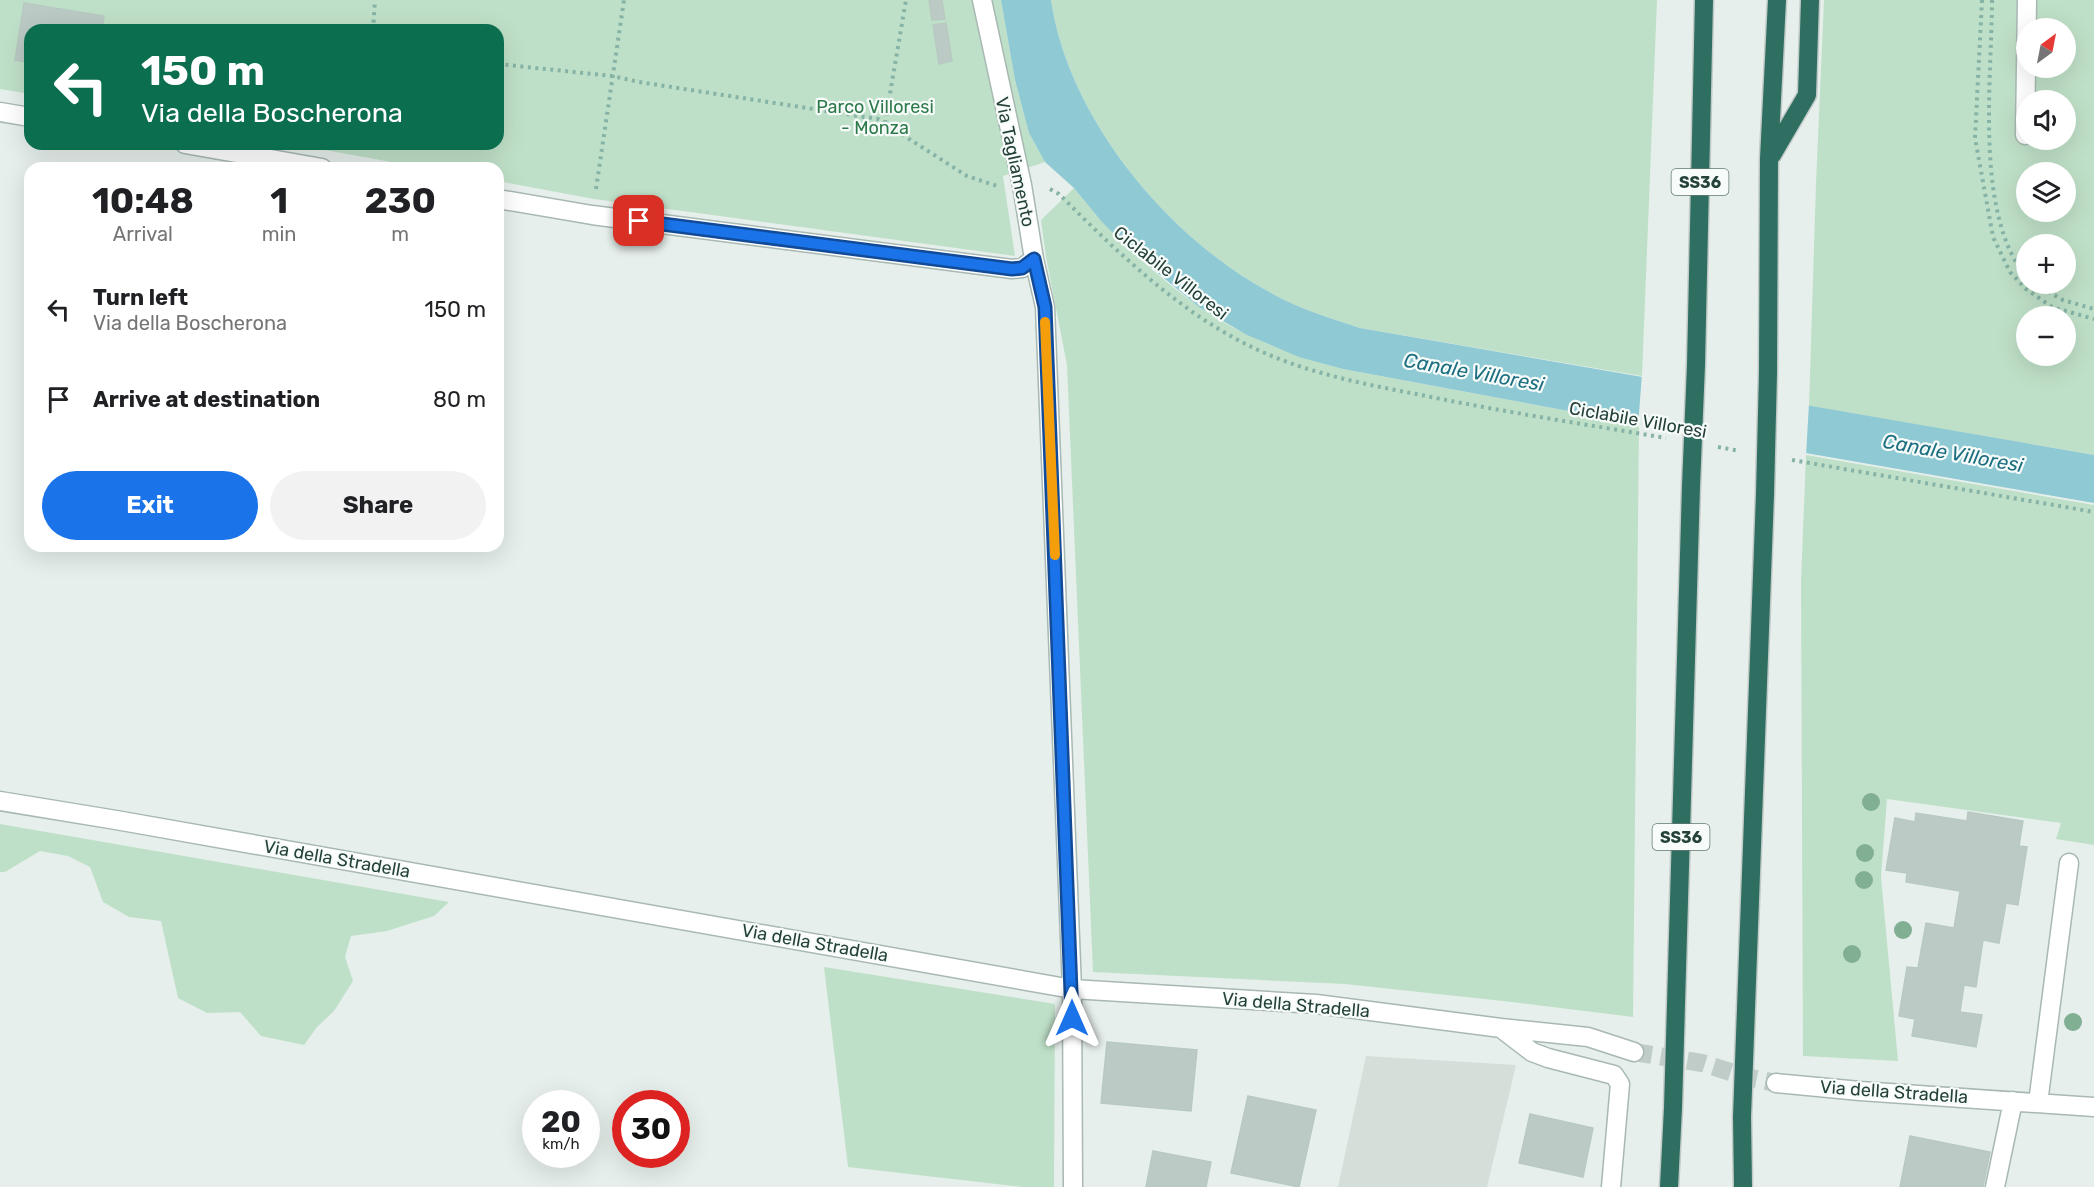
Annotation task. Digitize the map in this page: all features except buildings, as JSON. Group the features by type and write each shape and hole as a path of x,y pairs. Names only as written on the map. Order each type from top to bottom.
{"highway":[{"name":"SS36","path":"1669,1187 1696,365 1704,0"},
{"path":"1743,1187 1742,1117 1765,494 1769,159 1777,0"},
{"path":"1769,159 1807,95 1810,0"}],"street":[{"name":"Via Tagliamento","path":"982,0 1022,185 1034,259 1045,307 1072,989 1073,1187"},
{"path":"2026,90 2027,0"},
{"path":"0,112 24,116"},
{"path":"219,150 288,162"},
{"path":"504,200 592,215 1012,269 1022,268 1034,259"},
{"name":"Via della Stradella","path":"0,801 1072,989 1316,1004 1588,1037 1634,1052"},
{"path":"2038,1103 2069,863"},
{"path":"1500,1028 1532,1052 1564,1063 1614,1075 1620,1084 1611,1187"},
{"name":"Via della Stradella","path":"1776,1083 2094,1107"},
{"path":"1995,1187 2013,1101"}],"path":[{"path":"373,24 375,0"},
{"path":"592,215 624,0"},
{"path":"885,123 906,0"},
{"path":"1982,0 1974,138 1993,237 2010,272 2026,289 2052,307 2094,320"},
{"path":"1992,0 1988,136 1995,198 2016,264"},
{"name":"Ciclabile Villoresi","path":"504,65 612,76 878,119 967,176 1004,189 1036,184 1059,194 1108,242 1188,308 1259,351 1363,384 1676,440"},
{"path":"2052,294 2063,300 2094,309"},
{"name":"Ciclabile Villoresi","path":"1710,446 1745,452"},
{"path":"1792,460 2094,512"}],"shaded area":[{"path":"1366,1056 1516,1065 1487,1187 1338,1187"}],"green space":[{"name":"Parco Villoresi - Monza","path":"0,0 1001,0 1015,80 1029,133 1045,162 1003,176 1015,256 594,199 504,182 504,162 391,162 325,150 504,150 504,24 24,24 24,93 0,89"},
{"path":"1051,0 1657,0 1642,376 1360,328 1292,304 1233,269 1196,241 1161,207 1129,170 1101,130 1078,88 1061,44"},
{"path":"1824,0 2094,0 2094,455 1809,406"},
{"path":"1074,188 1132,251 1176,290 1223,322 1271,345 1343,369 1639,424 1633,1017 1345,984 1093,972 1067,365 1041,220"},
{"path":"1806,455 2094,505 2094,845 2056,839 2061,823 1887,799 1881,877 1898,1061 1803,1056 1801,582"},
{"path":"0,824 449,902 434,916 387,931 351,936 345,957 353,981 334,1011 317,1027 304,1045 261,1036 240,1012 207,1013 178,998 161,921 129,917 103,902 90,867 68,856 40,851 5,872 0,872"},
{"path":"824,967 1055,1004 1054,1187 1023,1187 848,1167"}],"water":[{"name":"Canale Villoresi","path":"1001,0 1051,0 1061,44 1078,88 1101,130 1129,170 1161,207 1196,241 1233,269 1292,304 1360,328 2094,455 2094,503 1639,424 1343,369 1299,357 1247,335 1199,307 1131,251 1102,222 1074,188 1045,162 1029,133 1015,80"}],"pier":[{"path":"1642,373 1809,403 1806,456 1638,427"}],"tunnel":[{"path":"1634,1052 1702,1063 1746,1077 1776,1083"}],"slow traffic":[{"path":"1045,322 1055,555"}],"route":[{"path":"639,221 1012,269 1022,268 1034,259 1045,307 1072,1018"}]}
